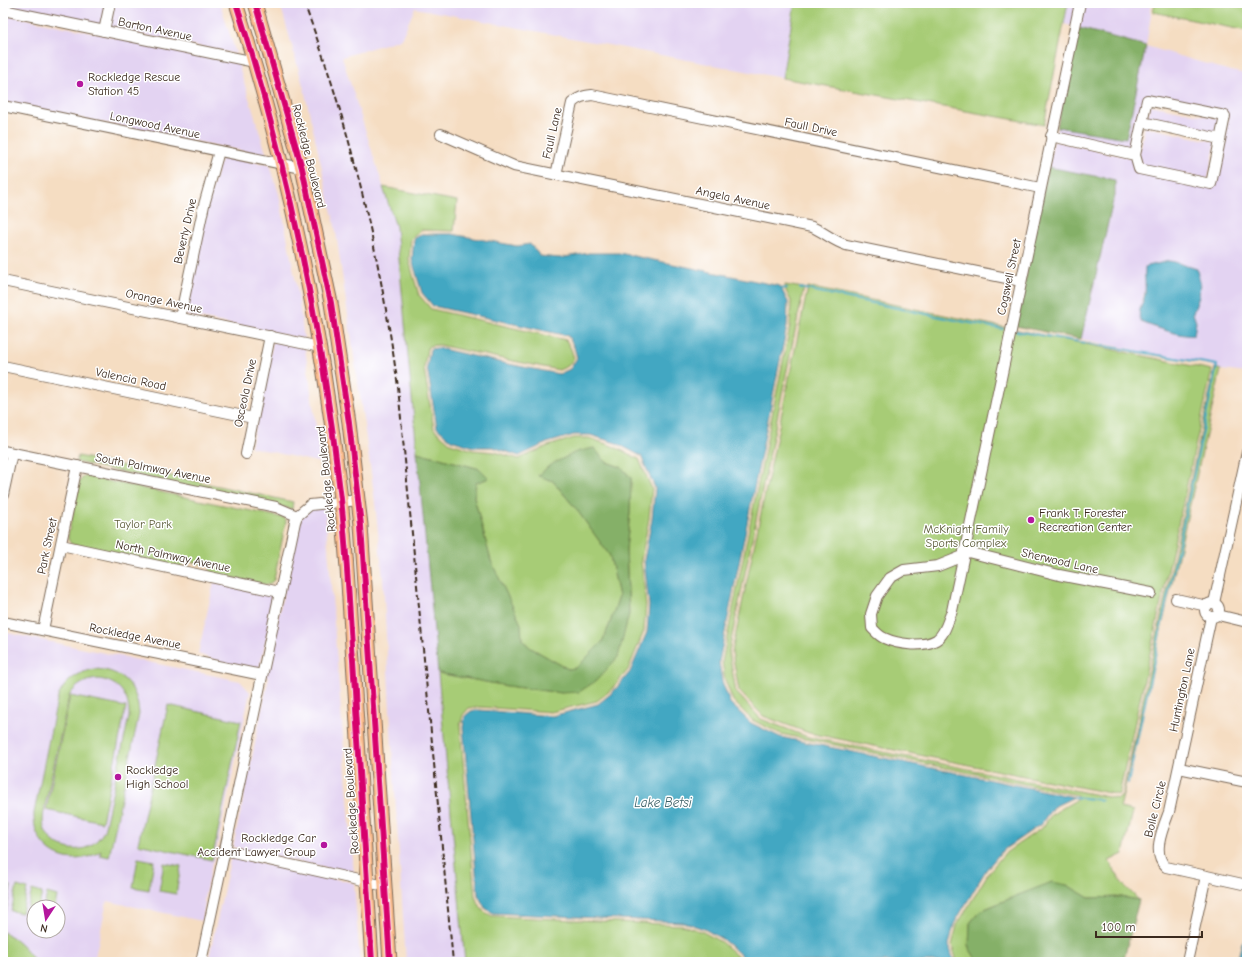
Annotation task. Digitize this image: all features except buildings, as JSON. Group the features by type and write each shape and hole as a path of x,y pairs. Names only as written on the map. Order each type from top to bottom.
{"main road":[{"name":"Rockledge Boulevard","path":"236,3 255,62 282,163 303,255 315,317 331,418 341,502 372,962"},
{"name":"Rockledge Boulevard","path":"255,3 302,168 324,270 339,350 359,500 390,962"},
{"path":"315,317 327,338 339,350"},
{"path":"320,347 327,352 342,373"},
{"path":"355,692 363,710 368,717 374,720"},
{"path":"357,726 366,736 377,760"}],"street":[{"path":"104,31 110,3"},
{"name":"Cogswell Street","path":"964,554 938,566 904,570 890,578 877,596 871,614 872,628 882,637 893,641 919,645 936,640 945,629 952,610 964,554 1021,281 1040,188 1080,3"},
{"name":"Barton Avenue","path":"3,10 255,62"},
{"name":"Faull Drive","path":"576,99 583,96 592,95 1040,188"},
{"name":"Faull Lane","path":"556,175 570,108 576,99"},
{"path":"1147,100 1225,116 1220,139 1211,184 1139,169 1135,154 1147,100"},
{"name":"Longwood Avenue","path":"3,106 302,168"},
{"path":"1142,122 1220,139"},
{"name":"Angela Avenue","path":"441,134 514,166 812,227 821,230 838,243 1021,281"},
{"path":"1051,136 1135,154"},
{"name":"Beverly Drive","path":"180,318 204,205 219,151"},
{"name":"Orange Avenue","path":"3,281 320,347"},
{"name":"Osceola Drive","path":"246,454 270,336"},
{"name":"Valencia Road","path":"3,366 253,418"},
{"path":"3,495 7,452"},
{"name":"South Palmway Avenue","path":"7,452 272,506 296,519"},
{"path":"1210,605 1247,452"},
{"name":"Park Street","path":"43,630 77,466"},
{"path":"201,962 296,519 310,505 359,500"},
{"name":"North Palmway Avenue","path":"61,545 280,592"},
{"name":"Sherwood Lane","path":"964,554 1151,593"},
{"path":"1176,599 1218,606 1214,616 1247,622"},
{"name":"Huntington Lane","path":"1178,768 1214,616"},
{"name":"Rockledge Avenue","path":"3,622 262,675"},
{"path":"1178,768 1247,782"},
{"name":"Bolle Circle","path":"1178,768 1169,812 1163,827 1158,852 1160,859 1166,867 1247,885"},
{"path":"224,850 385,886"},
{"path":"1187,962 1206,876"}],"shaded area":[{"path":"3,3 107,3 102,27 3,6"},
{"path":"114,3 220,3 236,54 109,28"},
{"path":"280,3 795,3 782,78 415,8 401,39 342,57 396,227 465,962 406,962 383,579 374,493 335,226 304,89"},
{"path":"1068,3 1077,3 1072,26 1064,24"},
{"path":"1084,3 1151,3 1151,15 1146,46 1079,28"},
{"path":"3,14 238,63 267,156 3,102"},
{"path":"1146,46 1230,71 1247,74 1247,373 1221,370 1213,366 1081,339 1115,197 1048,167 1054,141 1132,158 1136,170 1210,188 1229,117 1148,96 1133,150 1056,133 1057,127 1126,137","holes":["1169,261 1197,269 1199,297 1193,313 1196,322 1160,328 1139,313 1145,290 1157,264"]},
{"path":"1150,105 1221,119 1217,134 1147,119"},
{"path":"1145,127 1216,142 1208,179 1142,166 1139,154"},
{"path":"222,156 270,165 279,194 298,294 304,339 184,315 207,206"},
{"path":"273,341 305,348 321,463 251,447"},
{"path":"311,509 325,509 354,875 233,847 269,677 265,676 300,519"},
{"path":"214,582 276,595 259,670 228,664 198,654"},
{"name":"Rockledge High School","path":"3,632 240,681 250,692 214,861 212,863 204,899 205,904 202,921 107,901 94,962 3,962"},
{"path":"231,856 354,883 360,962 208,962"}],"green space":[{"path":"795,3 1068,3 1044,125 782,78"},
{"path":"1155,3 1247,3 1247,31 1153,12"},
{"path":"1079,28 1146,46 1126,138 1057,127"},
{"path":"1048,167 1115,180 1115,197 1081,339 1016,326"},
{"path":"383,187 457,201 454,231 421,230 411,239 409,259 413,275 419,295 431,309 566,340 574,358 568,366 559,370 439,345 429,346 427,349 424,368 434,429 450,443 473,450 495,452 519,459 548,446 574,438 589,438 615,447 639,459 652,489 649,519 641,560 646,605 644,631 628,670 611,690 597,701 551,712 480,707 469,708 463,715 460,726 475,897 483,911 492,916 682,925 703,932 721,942 744,962 465,962 438,673 507,686 562,693 629,614 626,549 630,513 631,478 621,467 606,462 538,475 553,481 577,510 610,556 619,596 602,642 576,668 568,669 531,648 522,640 520,624 491,561 474,497 476,483 489,478 480,469 417,452 396,227"},
{"path":"785,285 804,288 729,651 736,692 761,719 808,737 1118,799 1122,796 1215,368 1221,370 1120,808 1133,811 1123,854 1109,861 1122,883 1139,900 1122,897 1089,898 1067,885 1016,896 980,911 970,923 969,948 978,962 957,962 952,945 957,925 989,872 1004,854 1043,827 1051,815 1076,800 1077,795 781,734 752,720 733,701 725,680 722,662 790,326 791,301"},
{"name":"McKnight Family Sports Complex","path":"808,287 1212,370 1119,795 809,733 763,716 739,691 732,652"},
{"path":"594,448 606,462 621,467 631,478 630,513 626,549 629,614 618,657 596,681 579,692 562,693 507,686 438,673 417,452 480,469 489,478 476,483 474,497 491,561 521,624 522,640 531,648 568,669 576,668 602,642 619,596 610,556 577,510 553,481 538,476 550,465 576,452"},
{"path":"78,456 293,502 292,509 76,462"},
{"name":"Taylor Park","path":"84,476 285,518 286,521 274,580 268,585 210,573 211,566 183,560 182,567 71,544 68,539 68,535 80,481"},
{"path":"94,669 104,670 120,676 127,681 135,695 139,714 109,857 100,855 101,851 89,857 77,859 65,858 55,854 46,847 39,838 35,826 34,813 57,700 63,688 71,679","holes":["98,679 105,680 117,686 122,691 128,702 129,717 104,831 101,836 88,847 82,849 68,848 51,839 44,827 43,819 69,696 78,686 85,682"]},
{"path":"70,696 126,707 102,822 46,810"},
{"path":"168,705 241,721 212,860 138,844"},
{"path":"138,858 154,861 149,890 133,887"},
{"path":"164,863 181,866 176,894 159,891"},
{"path":"1052,882 1067,885 1089,898 1122,897 1139,900 1123,962 978,962 969,948 970,923 980,911"},
{"path":"3,884 11,886 6,911 3,910"},
{"path":"17,886 27,889 22,913 11,911"},
{"path":"32,890 42,893 41,899 30,899"},
{"path":"47,893 57,896 56,899 46,899"},
{"path":"3,932 13,937 21,944 35,962 3,962"}],"water":[{"name":"Lake Betsi","path":"422,234 452,234 517,246 530,244 540,256 559,258 589,253 619,253 780,286 788,302 787,326 719,662 722,681 730,703 751,723 780,737 1074,797 1053,807 1041,824 1002,851 986,870 954,924 949,945 954,962 749,962 722,939 704,929 683,922 493,913 485,908 478,895 463,727 465,716 471,711 479,710 552,716 598,704 613,692 630,672 647,632 649,605 644,560 652,519 655,488 641,456 616,443 590,435 574,435 547,443 519,456 493,447 474,447 451,440 437,428 427,367 430,349 438,348 559,374 570,369 577,358 574,347 568,336 433,306 422,293 412,260 414,239"},
{"path":"1169,261 1197,269 1200,282 1199,297 1193,313 1196,322 1194,335 1183,335 1141,322 1139,315 1145,294 1145,268"},
{"path":"1247,937 1247,962 1237,962 1242,942"}],"waterway":[{"path":"781,289 787,288"},
{"path":"800,288 1003,329"},
{"path":"1016,331 1217,365 1128,783"},
{"path":"1074,797 1102,800"}],"railway":[{"path":"304,3 321,50 350,144 373,241 391,338 398,387 453,962"}],"cycle path":[{"path":"236,3 272,125 301,248 324,373 333,436 341,499 346,559 372,962"},
{"path":"255,3 302,168 331,303 349,423 361,525 390,962"}],"place":[{"name":"Rockledge Rescue Station 45","path":"80,84"},
{"name":"Frank T. Forester Recreation Center","path":"1031,520"},
{"name":"Rockledge High School","path":"118,777"},
{"name":"Rockledge Car Accident Lawyer Group","path":"324,845"}]}
